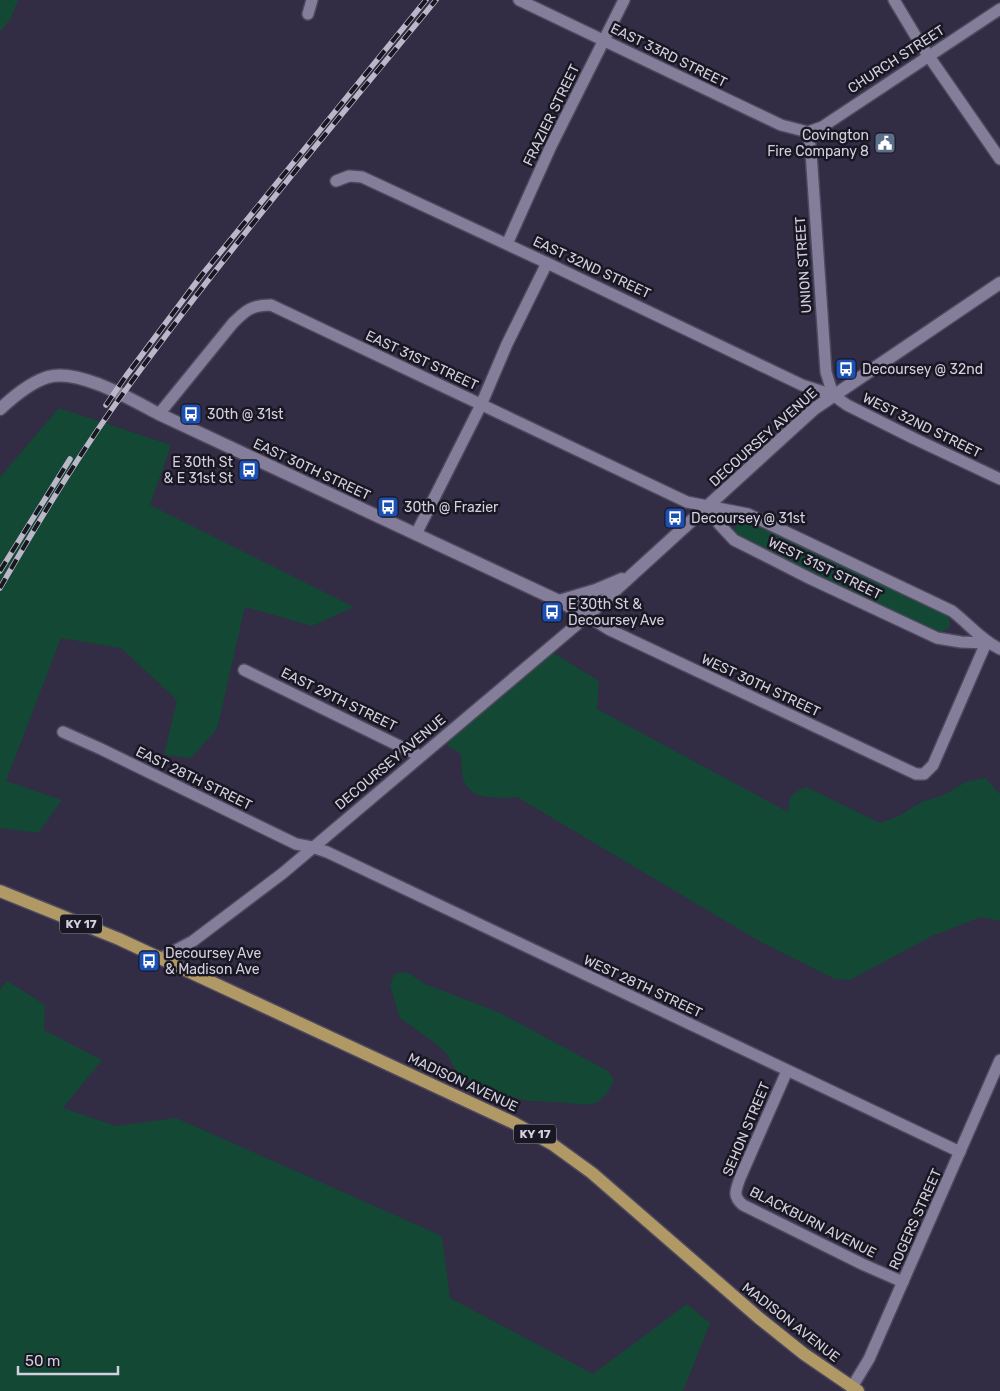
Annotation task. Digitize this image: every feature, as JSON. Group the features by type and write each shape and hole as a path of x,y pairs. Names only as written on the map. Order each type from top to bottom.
{"main road":[{"name":"DECOURSEY AVENUE","path":"587,616 814,410 833,395 1000,283"},
{"name":"EAST 30TH STREET","path":"0,409 37,382 56,376 77,378 108,388 159,414 587,616"},
{"name":"DECOURSEY AVENUE","path":"559,602 631,577"},
{"name":"MADISON AVENUE","path":"0,892 119,939 161,958 514,1123 552,1144 592,1173 758,1318 804,1354 855,1389"}],"street":[{"path":"308,14 312,0"},
{"name":"EAST 33RD STREET","path":"519,0 781,125 808,132"},
{"name":"FRAZIER STREET","path":"507,244 551,146 624,0"},
{"path":"894,0 929,56 1000,159"},
{"name":"CHURCH STREET","path":"808,132 822,127 1000,9"},
{"name":"UNION STREET","path":"808,132 812,152 826,372 833,395"},
{"name":"EAST 32ND STREET","path":"336,181 349,176 362,177 802,385 833,395"},
{"path":"416,534 547,263"},
{"name":"EAST 31ST STREET","path":"159,414 233,323 247,310 259,305 272,305 687,502 707,507"},
{"name":"WEST 32ND STREET","path":"833,395 847,405 898,431 1000,479"},
{"name":"WEST 31ST STREET","path":"707,507 718,524 734,540 811,579 937,638 961,642 986,643 1000,649"},
{"name":"WEST 31ST STREET","path":"707,507 748,514 952,611 968,623 986,643"},
{"name":"WEST 30TH STREET","path":"587,616 610,630 754,700 916,774 924,774 933,765 986,643"},
{"name":"DECOURSEY AVENUE","path":"161,958 192,941 283,873 587,616"},
{"name":"EAST 29TH STREET","path":"244,670 420,756"},
{"name":"EAST 28TH STREET","path":"63,732 296,844 312,847"},
{"name":"WEST 28TH STREET","path":"312,847 336,856 960,1152"},
{"name":"ROGERS STREET","path":"855,1389 1000,1060"},
{"name":"SEHON STREET","path":"737,1200 735,1192 740,1178 787,1071"},
{"name":"BLACKBURN AVENUE","path":"737,1200 743,1205 862,1264 903,1282"}],"green space":[{"path":"0,0 18,0 11,18 0,32"},
{"path":"59,408 171,445 150,505 354,607 312,626 245,607 217,729 191,758 164,755 177,700 121,648 61,638 6,781 62,800 38,833 0,828 0,477"},
{"path":"742,520 748,520 942,612 949,619 949,628 941,632 936,631 741,538 734,529 736,524"},
{"path":"547,649 599,681 597,709 788,812 792,796 806,787 880,823 901,815 921,802 944,795 966,782 985,778 1000,794 1000,921 981,917 932,936 850,980 835,979 759,941 517,797 487,797 473,792 463,778 461,754 439,740"},
{"path":"407,972 425,984 498,1012 608,1071 614,1080 608,1092 598,1102 586,1105 530,1101 496,1094 479,1088 456,1071 447,1054 435,1043 400,1018 390,986 394,974"},
{"path":"7,981 45,1005 44,1030 102,1060 63,1108 116,1126 176,1118 442,1236 450,1298 593,1374 687,1304 710,1323 683,1391 0,1391 0,990"}],"railway":[{"path":"106,405 201,276 426,0"},
{"path":"0,588 83,452 150,356 230,253 436,0"},
{"path":"0,571 70,459"}],"place":[{"name":"Covington Fire Company 8","path":"885,143"},
{"name":"Decoursey @ 32nd","path":"846,369"},
{"name":"30th @ 31st","path":"191,414"},
{"name":"E 30th St & E 31st St","path":"249,470"},
{"name":"30th @ Frazier","path":"388,507"},
{"name":"Decoursey @ 31st","path":"675,518"},
{"name":"E 30th St & Decoursey Ave","path":"552,612"},
{"name":"Decoursey Ave & Madison Ave","path":"149,961"}]}
